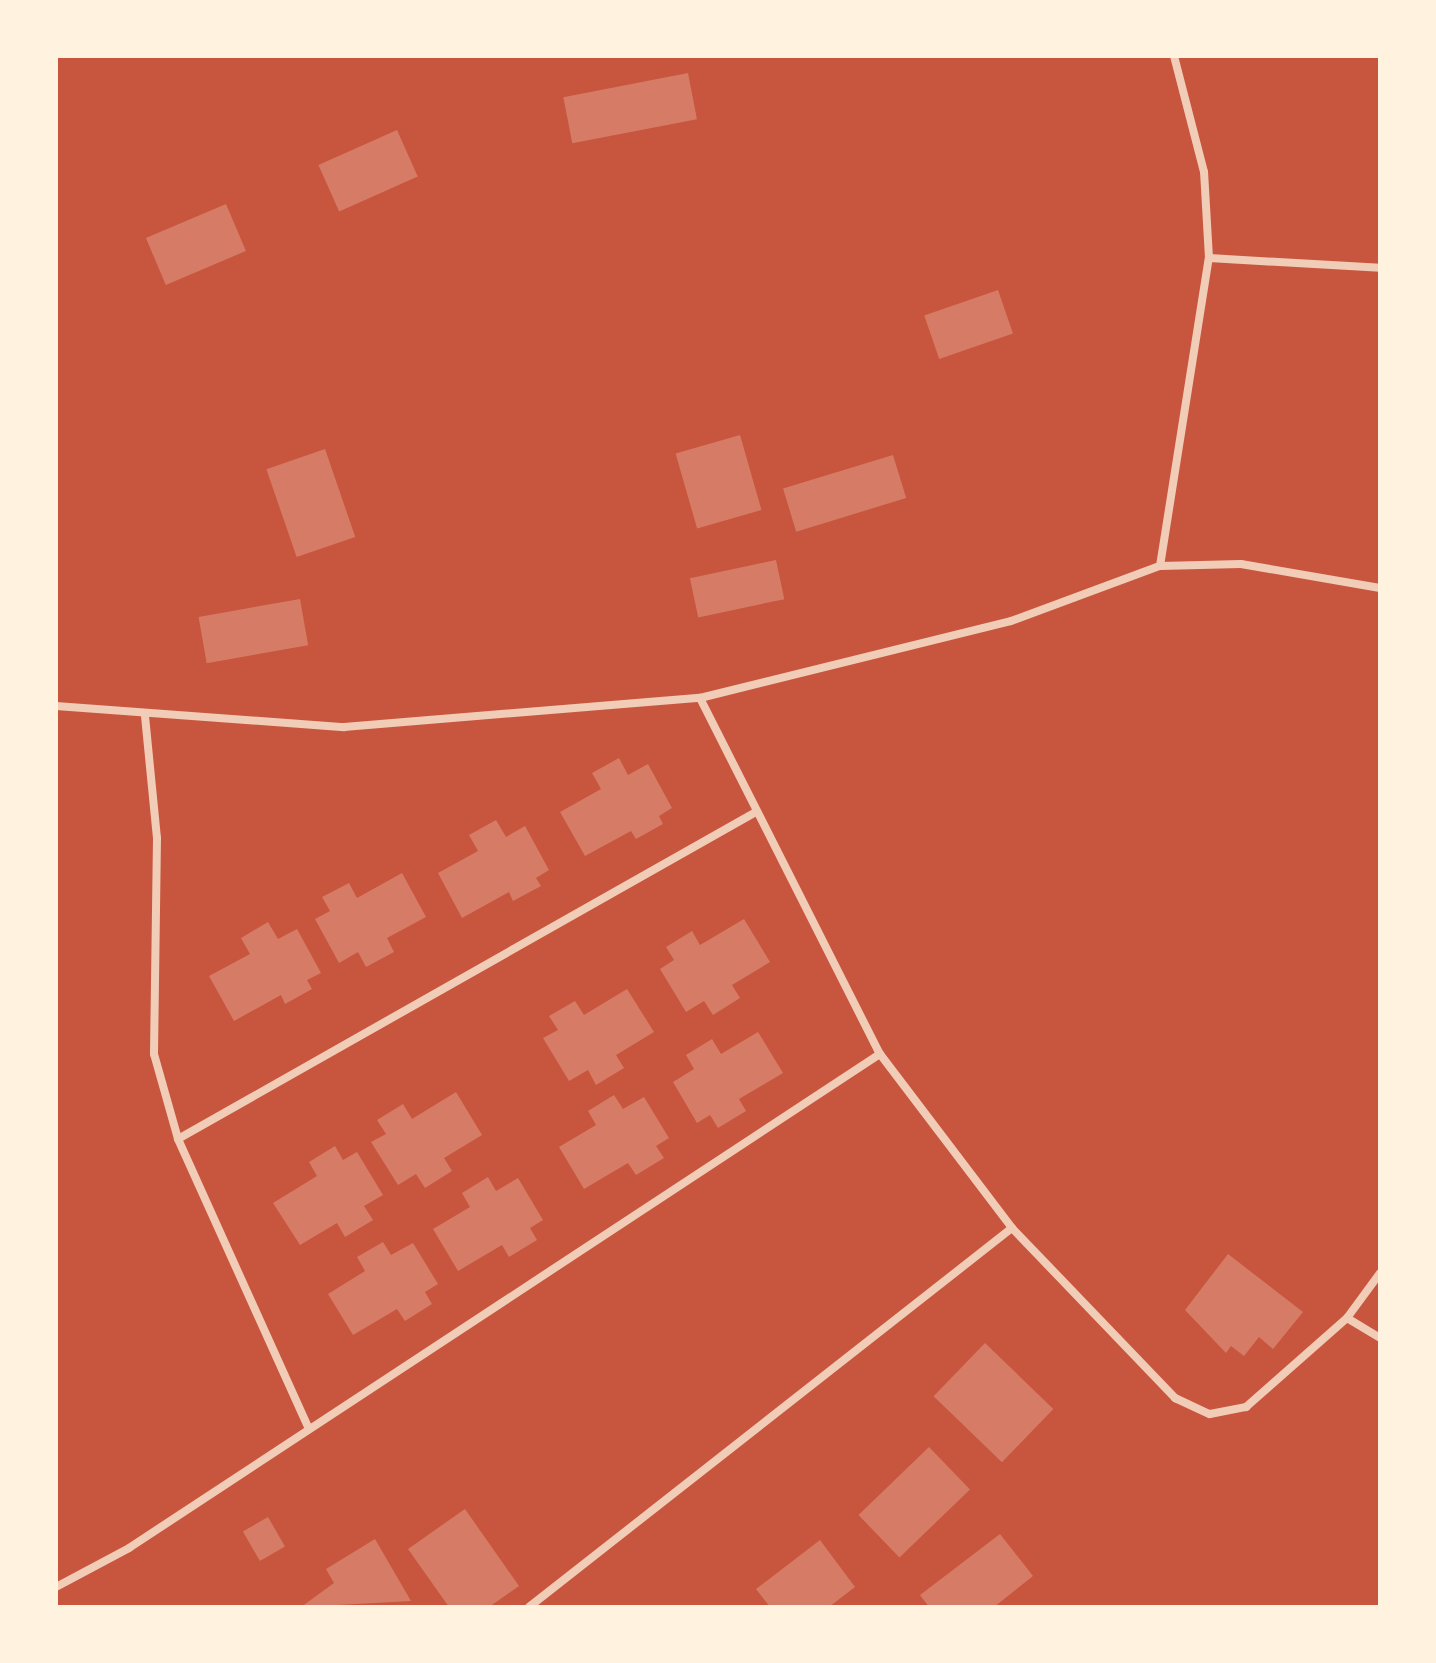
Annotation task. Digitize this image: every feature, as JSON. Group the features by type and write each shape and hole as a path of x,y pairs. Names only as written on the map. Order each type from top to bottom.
{"street":[{"path":"1160,566 1209,258 1204,172 1174,56"},
{"path":"1209,258 1380,268"},
{"path":"56,706 145,716 344,727 700,698 1011,621 1160,566 1241,564 1380,588"},
{"path":"700,698 754,813 880,1054 1012,1228 1175,1398 1210,1414 1246,1407 1347,1318 1380,1273"},
{"path":"145,716 157,838 154,1054 178,1139 307,1425"},
{"path":"178,1139 754,813"},
{"path":"56,1587 129,1548 307,1425 880,1054"},
{"path":"529,1607 1012,1228"},
{"path":"1347,1318 1380,1338"}],"building":[{"path":"688,73 697,119 572,143 563,97"},
{"path":"397,130 418,177 339,212 318,165"},
{"path":"226,204 246,251 166,285 146,238"},
{"path":"998,290 1013,333 939,359 924,315"},
{"path":"740,435 761,510 697,528 676,453"},
{"path":"325,449 355,537 297,557 266,469"},
{"path":"893,455 906,498 796,532 783,489"},
{"path":"776,560 784,599 698,617 690,578"},
{"path":"300,599 308,645 207,663 199,617"},
{"path":"619,758 628,775 648,764 672,808 659,816 663,824 636,839 631,831 585,856 560,812 601,789 592,773"},
{"path":"496,820 506,837 525,826 549,870 536,878 541,886 513,901 509,892 462,918 438,873 478,851 469,835"},
{"path":"402,873 426,917 387,938 394,952 366,967 358,952 339,963 315,919 330,911 322,897 349,883 357,898"},
{"path":"744,919 770,962 732,985 740,998 713,1015 704,1001 686,1012 660,969 674,960 666,947 692,931 700,945"},
{"path":"268,922 278,939 297,929 321,973 307,980 312,989 285,1004 281,995 234,1021 209,976 250,954 241,938"},
{"path":"627,989 654,1032 616,1055 624,1068 596,1085 588,1070 569,1081 543,1038 558,1030 549,1016 575,1001 584,1015"},
{"path":"758,1032 783,1073 739,1099 746,1111 718,1128 710,1115 697,1123 673,1082 694,1069 686,1055 712,1039 721,1054"},
{"path":"456,1092 482,1135 444,1158 452,1171 425,1188 416,1174 398,1185 371,1142 386,1134 377,1120 403,1104 412,1119"},
{"path":"614,1095 623,1109 644,1097 669,1138 656,1146 664,1158 636,1175 628,1163 584,1189 559,1147 596,1125 588,1111"},
{"path":"335,1146 343,1160 357,1152 383,1195 364,1206 373,1220 345,1237 337,1223 300,1245 273,1203 317,1176 309,1162"},
{"path":"488,1177 496,1191 518,1178 543,1220 530,1228 537,1240 509,1257 502,1245 458,1271 433,1229 470,1207 462,1193"},
{"path":"383,1242 391,1255 413,1243 438,1284 425,1292 432,1304 405,1321 397,1309 353,1335 328,1294 365,1271 357,1257"},
{"path":"1228,1254 1303,1312 1273,1349 1259,1337 1244,1356 1231,1346 1226,1353 1185,1310"},
{"path":"985,1343 1053,1409 1002,1462 934,1396"},
{"path":"929,1447 970,1489 899,1558 859,1515"},
{"path":"465,1509 519,1586 489,1607 449,1607 408,1549"},
{"path":"268,1517 285,1546 260,1561 243,1532"},
{"path":"1000,1534 1033,1576 994,1607 929,1607 920,1595"},
{"path":"375,1539 411,1601 301,1607 334,1583 326,1569"},
{"path":"820,1540 855,1587 829,1607 770,1607 756,1589"}]}
